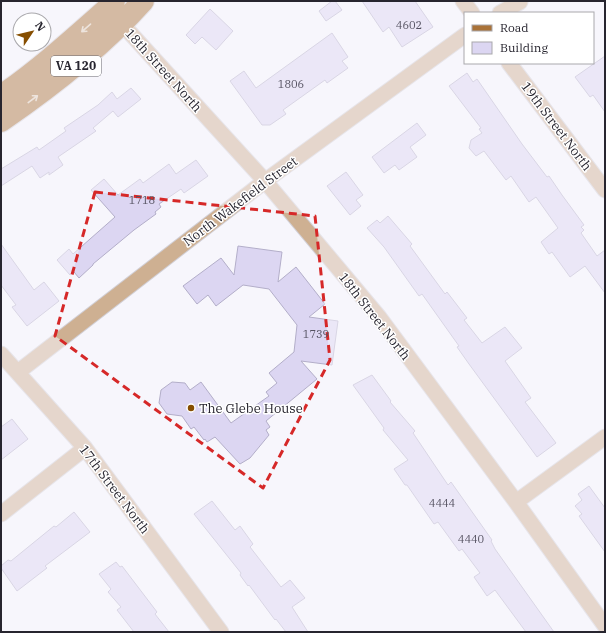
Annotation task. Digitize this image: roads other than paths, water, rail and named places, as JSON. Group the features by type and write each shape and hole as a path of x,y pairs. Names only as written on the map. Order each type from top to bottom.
{"main road":[{"name":"VA 120","path":"1,96 55,56 114,1"},
{"name":"VA 120","path":"1,121 69,72 122,24 143,1"}],"street":[{"path":"463,1 471,12"},
{"path":"502,12 520,2"},
{"name":"18th Street North","path":"122,24 265,182 379,317 516,502 605,626"},
{"name":"North Wakefield Street","path":"18,372 265,182 464,36"},
{"name":"19th Street North","path":"510,64 605,190"},
{"name":"17th Street North","path":"1,354 85,448 221,632"},
{"path":"516,502 605,437"},
{"path":"1,514 85,448"}],"place":[{"name":"The Glebe House","path":"191,408"}]}
